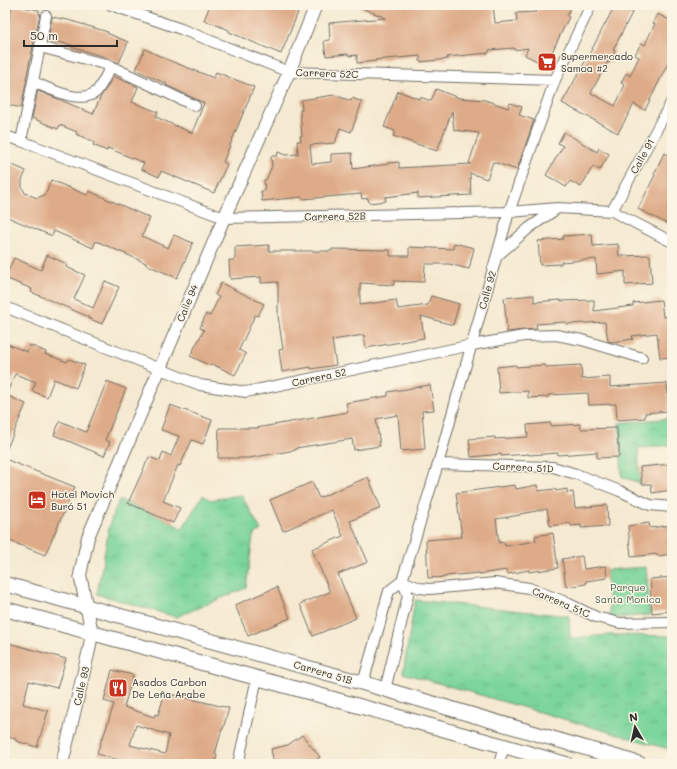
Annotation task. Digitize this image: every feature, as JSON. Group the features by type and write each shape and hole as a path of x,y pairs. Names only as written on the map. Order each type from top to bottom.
{"main road":[{"name":"Carrera 51B","path":"5,584 385,690 640,764"},
{"path":"5,609 566,764"}],"street":[{"name":"Carrera 52C","path":"111,5 289,72 555,80"},
{"name":"Calle 94","path":"86,607 80,575 88,537 224,218 289,72 316,5"},
{"name":"Calle 92","path":"363,684 389,591 402,581 438,464 509,212 555,80 592,5"},
{"path":"21,141 46,16"},
{"path":"40,46 111,67 195,106"},
{"path":"32,82 77,97 88,96 97,90 111,67"},
{"name":"Calle 91","path":"612,211 671,106"},
{"name":"Carrera 52B","path":"5,136 224,218 509,212 558,208 612,211 672,242"},
{"path":"497,256 529,228 558,208"},
{"name":"Carrera 52","path":"5,307 200,386 246,392 472,345 524,336 556,335 582,340 642,358"},
{"name":"Carrera 51D","path":"438,464 553,467 620,491 650,505 672,507"},
{"path":"385,690 408,595 402,581"},
{"name":"Carrera 51C","path":"402,581 420,588 430,589 495,583 529,588 563,601 596,617 620,623 672,622"},
{"name":"Calle 93","path":"62,764 92,633 86,607"},
{"path":"238,764 257,678"},
{"path":"499,764 504,746"}],"green space":[{"path":"672,418 672,445 638,448 640,483 622,477 619,423"},
{"path":"203,495 210,500 241,495 261,530 253,536 246,588 176,617 97,594 110,523 119,500 173,523 182,529"},
{"name":"Parque Santa Monica","path":"646,567 650,615 610,618 606,570"},
{"path":"415,600 569,616 570,638 609,635 672,636 672,750 403,673"}],"building":[{"path":"12,5 39,10 40,14 21,108 5,104 5,37"},
{"path":"210,5 301,5 281,54 204,20"},
{"path":"354,5 493,5 495,23 517,21 516,13 536,12 539,5 572,5 567,16 569,17 551,54 554,55 549,67 525,55 528,48 514,50 514,48 489,50 489,53 447,57 448,59 420,62 420,56 357,63 357,55 349,56 348,54 326,56 324,41 330,40 329,23 386,18"},
{"path":"615,5 636,5 613,50 615,51 609,63 607,62 591,93 615,106 625,85 621,83 626,73 630,76 639,57 635,55 641,43 645,45 655,24 653,23 657,14 672,21 672,55 645,110 634,104 618,133 562,103"},
{"path":"52,17 68,20 108,32 107,33 128,42 119,63 105,57 71,47 72,45 48,40"},
{"path":"145,49 168,60 214,78 216,72 254,87 223,162 227,164 214,193 161,171 159,177 141,169 144,163 108,148 107,151 93,145 94,142 76,134 77,132 60,125 58,129 32,118 38,91 93,114 101,96 113,76 138,87 132,102 158,112 156,117 192,133 204,103 136,70"},
{"path":"436,89 459,98 485,100 508,108 510,103 522,107 519,115 534,120 517,170 493,162 487,179 470,173 471,195 418,198 418,193 385,197 386,201 369,203 368,198 362,199 361,194 262,201 261,191 265,191 264,180 266,180 272,166 271,156 277,156 278,152 285,155 298,154 297,141 301,141 300,136 302,136 300,110 302,110 301,100 334,95 351,101 352,98 362,102 351,132 340,128 335,143 310,145 312,164 331,162 331,154 352,153 353,169 399,162 399,168 471,164 469,163 479,133 454,130 452,111 437,151 393,136 395,131 384,127 398,91 419,99 420,97 431,101"},
{"path":"564,132 597,152 599,148 609,154 600,170 593,166 581,187 570,181 566,187 546,175 563,146 558,143"},
{"path":"664,153 672,156 672,226 638,209"},
{"path":"8,163 26,171 22,180 22,187 25,193 37,198 44,195 51,180 87,195 89,191 150,218 142,236 168,248 174,235 193,243 177,278 96,241 93,248 54,231 52,236 5,216 5,169"},
{"path":"592,234 593,246 618,244 619,256 650,255 652,283 625,285 625,271 597,274 596,259 561,262 561,264 540,265 538,241 563,239 563,236"},
{"path":"454,243 474,248 469,269 449,264 425,264 424,282 394,281 394,285 360,283 360,305 396,300 398,309 428,305 431,296 459,304 453,325 421,316 424,338 366,348 364,335 332,340 336,365 311,369 311,367 282,372 279,350 283,349 278,316 278,282 261,283 261,277 230,279 229,260 235,260 235,247 269,245 269,251 332,251 332,249 390,250 390,256 409,256 409,247 453,249"},
{"path":"47,255 67,264 66,267 85,275 74,299 93,308 105,281 119,287 102,324 31,292 32,289 5,278 14,258 41,270"},
{"path":"221,283 264,304 258,316 255,315 239,350 246,354 235,375 190,356 204,330 200,328 206,314 210,316 219,297 215,295"},
{"path":"534,295 534,302 594,300 594,311 633,306 633,303 661,300 663,317 672,316 672,357 660,358 657,333 632,336 633,339 612,342 608,341 605,322 536,324 537,329 507,332 504,298"},
{"path":"5,343 27,352 30,345 46,352 45,354 67,362 69,359 85,365 76,388 54,379 47,397 32,391 36,382 15,374 6,395 26,404 5,453"},
{"path":"516,365 516,367 545,365 546,367 581,365 582,379 610,377 610,387 667,383 669,411 645,413 645,418 617,420 616,404 589,405 588,393 548,395 548,397 528,398 528,391 499,393 497,367"},
{"path":"107,381 126,389 105,440 110,442 104,456 54,435 60,421 86,432"},
{"path":"430,385 434,410 422,411 425,449 401,451 398,415 376,419 380,446 354,450 352,439 296,448 296,450 249,458 218,458 219,428 256,428 348,412 346,403 388,396 388,392"},
{"path":"170,405 212,420 203,444 192,440 180,466 178,465 163,501 180,508 173,523 128,503 149,457 160,461 163,452 171,456 179,436 161,430"},
{"path":"551,423 551,426 580,424 581,429 617,428 619,457 597,458 597,452 558,455 558,453 501,456 501,454 471,457 469,439 528,437 527,425"},
{"name":"Hotel Movich Buró 51","path":"5,459 75,487 45,555 5,539"},
{"path":"672,464 672,490 652,493 651,484 642,484 640,467"},
{"path":"368,477 381,508 350,521 368,562 338,574 356,618 313,636 300,604 330,592 312,549 343,536 332,510 283,531 270,500 312,482 319,498"},
{"path":"515,485 516,489 537,485 538,491 555,489 556,491 567,489 567,493 573,492 575,508 607,505 608,526 581,528 581,525 571,526 570,523 550,526 547,509 496,519 499,543 504,542 505,546 536,541 535,536 553,533 558,568 529,572 529,570 508,574 507,570 428,578 426,540 462,537 456,493"},
{"path":"649,523 650,528 672,525 672,554 631,557 628,526"},
{"path":"582,556 584,569 606,566 607,578 586,581 586,584 566,587 562,559"},
{"path":"672,577 672,611 652,613 650,579"},
{"path":"277,587 290,618 248,636 235,605"},
{"path":"5,642 66,659 57,688 29,681 23,704 48,711 37,747 5,736"},
{"path":"112,670 133,675 124,707 154,717 155,714 158,715 165,693 229,708 215,754 217,755 215,764 127,764 128,763 97,754 114,704 104,701","holes":["136,725 169,735 165,754 130,745"]},
{"path":"302,735 320,757 310,764 274,764 271,749 288,745"}],"place":[{"name":"Supermercado Samoa #2","path":"547,62"},
{"name":"Hotel Movich Buró 51","path":"37,500"},
{"name":"Asados Carbon De Leña Arabe","path":"118,688"}]}
